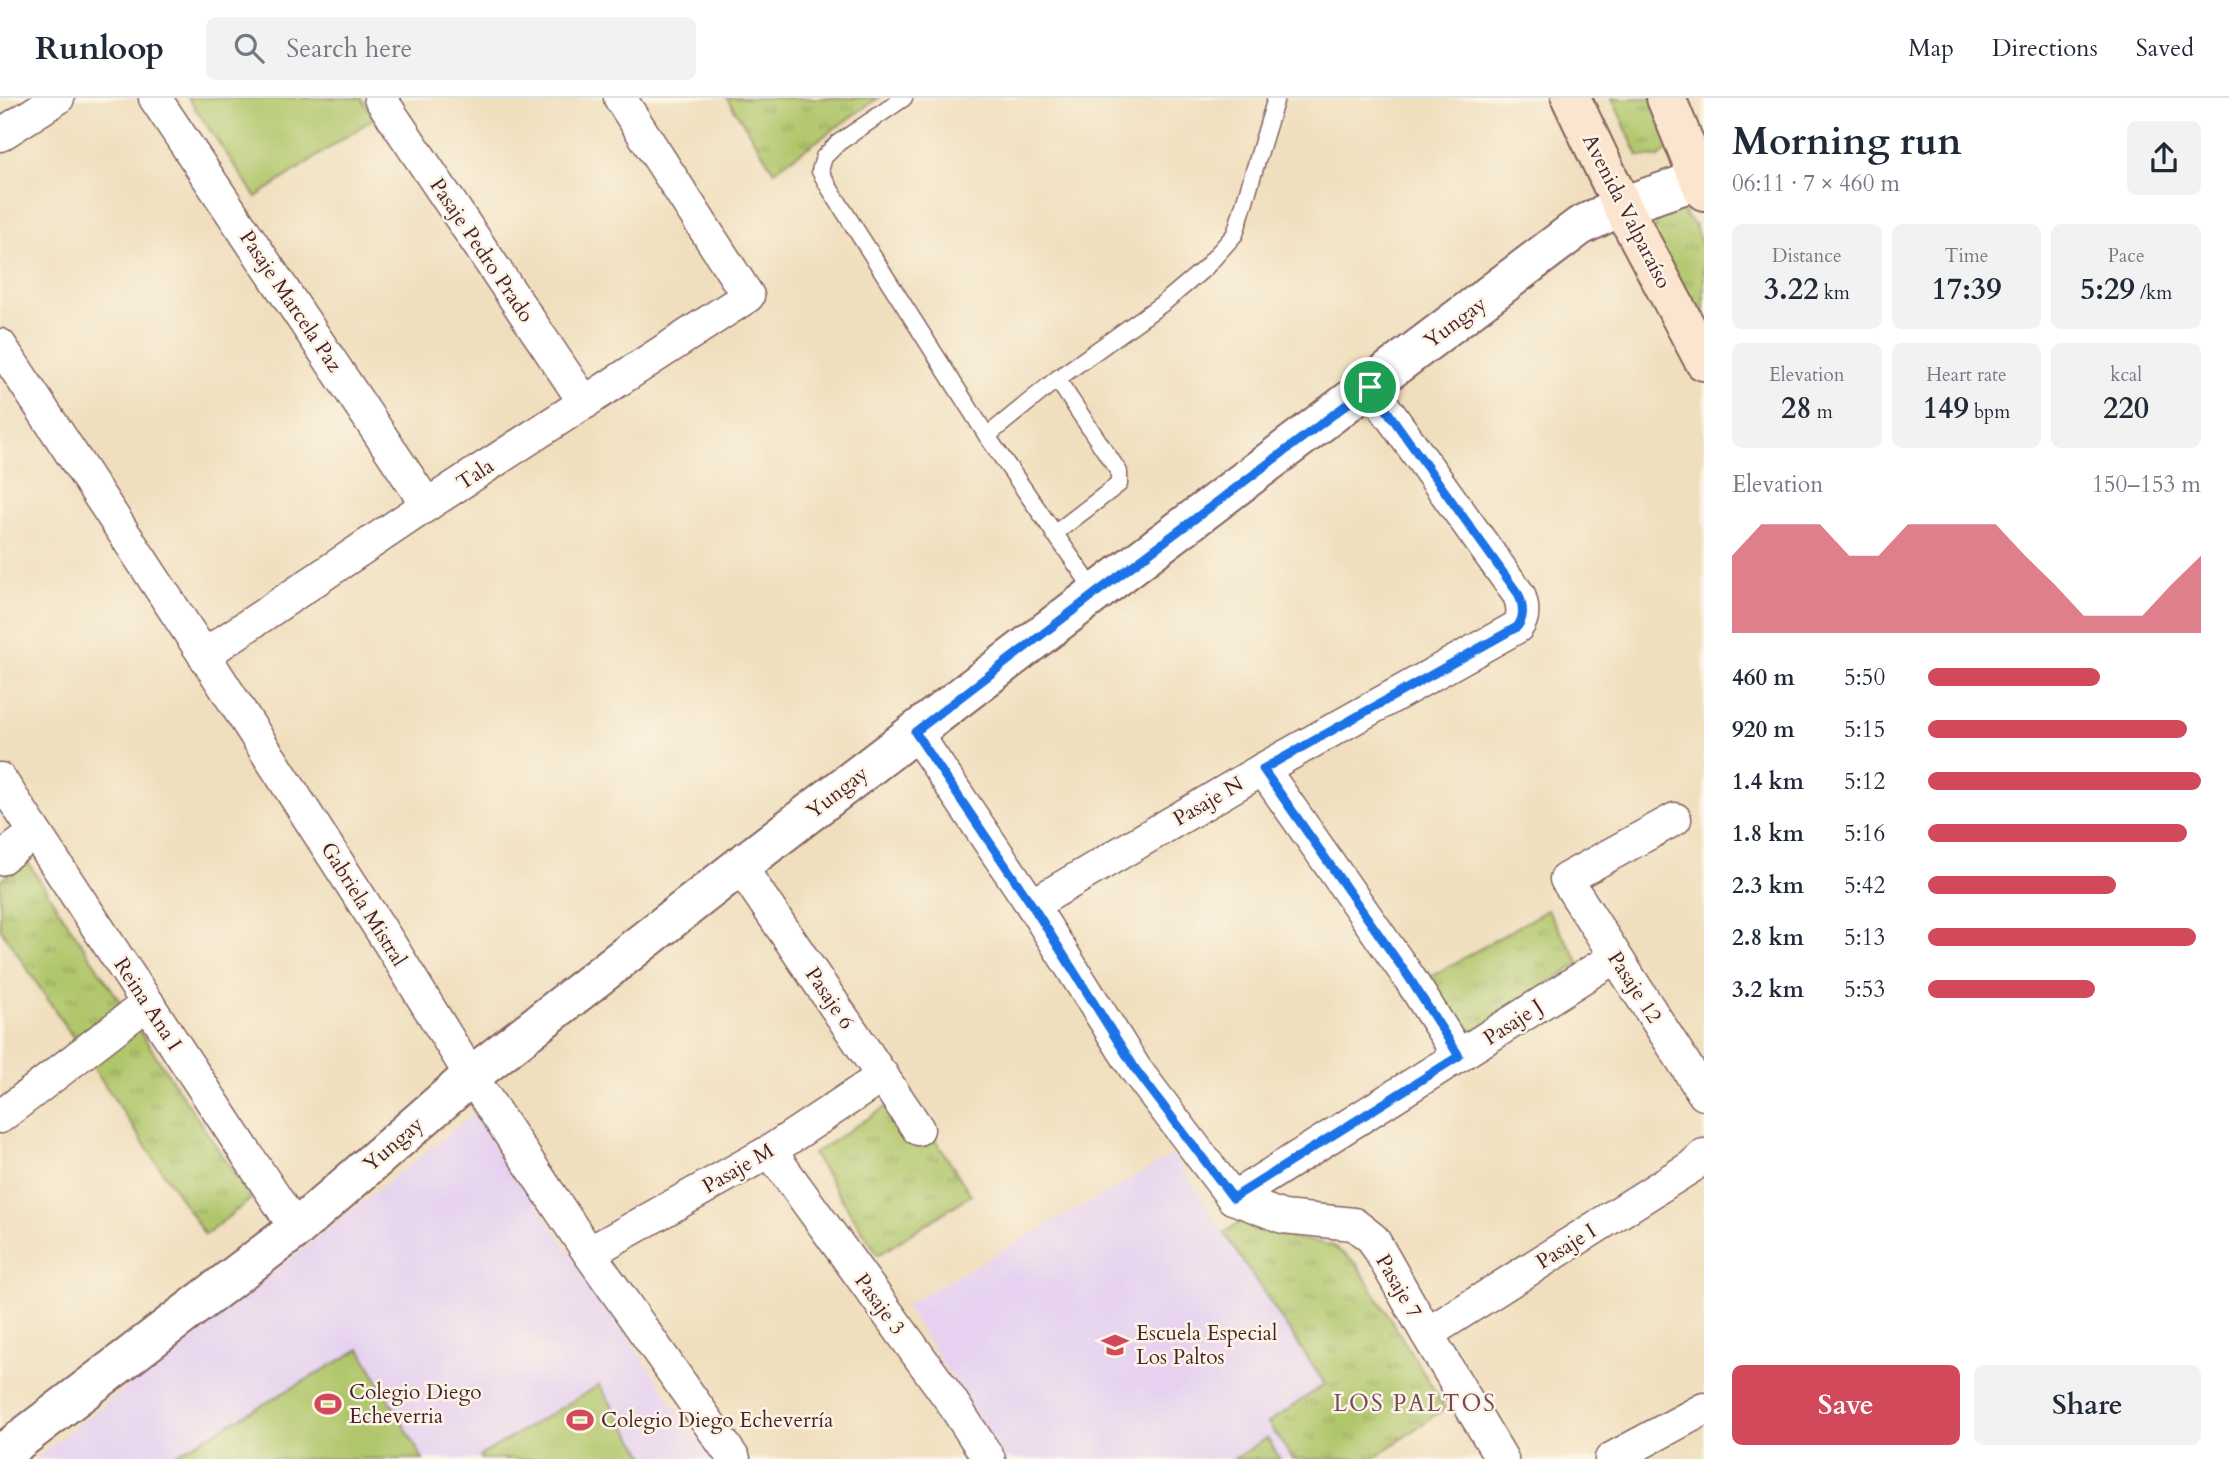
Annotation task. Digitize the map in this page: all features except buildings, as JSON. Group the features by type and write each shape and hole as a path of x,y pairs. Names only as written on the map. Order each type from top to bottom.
{"main road":[{"name":"Avenida Valparaíso","path":"1571,98 1622,206 1704,361"},
{"path":"1666,98 1703,183"}],"street":[{"path":"0,135 58,98"},
{"name":"Pasaje Marcela Paz","path":"155,98 427,505"},
{"name":"Pasaje Pedro Prado","path":"380,98 585,403"},
{"name":"Tala","path":"204,654 748,296 620,98"},
{"name":"Yungay","path":"0,1454 296,1229 471,1076 740,866 1588,221 1622,206 1703,183"},
{"name":"Gabriela Mistral","path":"0,345 204,654 471,1076 589,1253 734,1459"},
{"name":"Pasaje N","path":"1032,905 1263,769 1517,627 1521,621 1523,611 1519,595 1370,387"},
{"path":"915,732 1032,905 1136,1070 1233,1198"},
{"path":"1263,769 1410,979 1459,1056"},
{"name":"Reina Ana I","path":"0,779 296,1229"},
{"name":"Pasaje 12","path":"1675,819 1566,880 1704,1094"},
{"path":"0,859 35,834"},
{"name":"Pasaje 6","path":"740,866 918,1129"},
{"name":"Pasaje J","path":"1233,1198 1615,957"},
{"path":"0,1117 148,1003"},
{"name":"Pasaje M","path":"589,1253 770,1151 883,1076"},
{"name":"Pasaje 3","path":"770,1151 950,1399 989,1459"},
{"name":"Pasaje I","path":"1427,1334 1691,1167 1704,1155"},
{"name":"Pasaje 7","path":"1233,1198 1283,1217 1354,1224 1373,1239 1502,1459"},
{"path":"1611,1459 1704,1409"}],"lane":[{"path":"904,98 838,143 824,157 820,171 987,436 1096,593"},
{"path":"987,436 1057,379 1166,301 1205,268 1235,234 1276,98"},
{"path":"1054,534 1119,484 1119,472 1057,379"}],"shaded area":[{"path":"475,1113 711,1459 35,1459"},
{"name":"Escuela Especial Los Paltos","path":"1173,1155 1325,1384 1268,1423 1293,1459 1004,1459 905,1305"}],"green space":[{"path":"188,98 361,98 374,118 256,197"},
{"path":"727,98 878,98 774,171"},
{"path":"1612,98 1655,98 1675,143 1659,157 1638,156"},
{"path":"1678,208 1694,224 1704,251 1704,338 1654,238 1657,216"},
{"path":"26,860 251,1199 205,1235 0,928 0,881"},
{"path":"1547,910 1580,963 1460,1040 1422,982"},
{"path":"906,1094 971,1195 878,1255 813,1154"},
{"path":"1243,1220 1291,1238 1331,1245 1356,1263 1445,1408 1373,1459 1293,1459 1268,1423 1325,1384 1224,1233"},
{"name":"Colegio Diego Echeverria","path":"360,1349 423,1459 168,1459"},
{"name":"Colegio Diego Echeverría","path":"599,1385 647,1459 481,1459 480,1456"},
{"path":"1267,1438 1280,1459 1234,1459"}],"place":[{"name":"Escuela Especial Los Paltos","path":"1115,1345"},
{"name":"Colegio Diego Echeverria","path":"328,1404"},
{"name":"Colegio Diego Echeverría","path":"580,1420"}],"district":[{"name":"LOS PALTOS","path":"1415,1403"}],"route":[{"path":"1370,387 1519,595 1523,611 1521,621 1517,627 1263,769 1410,979 1459,1056 1233,1198 1136,1070 1032,905 915,732 1370,387"}]}
